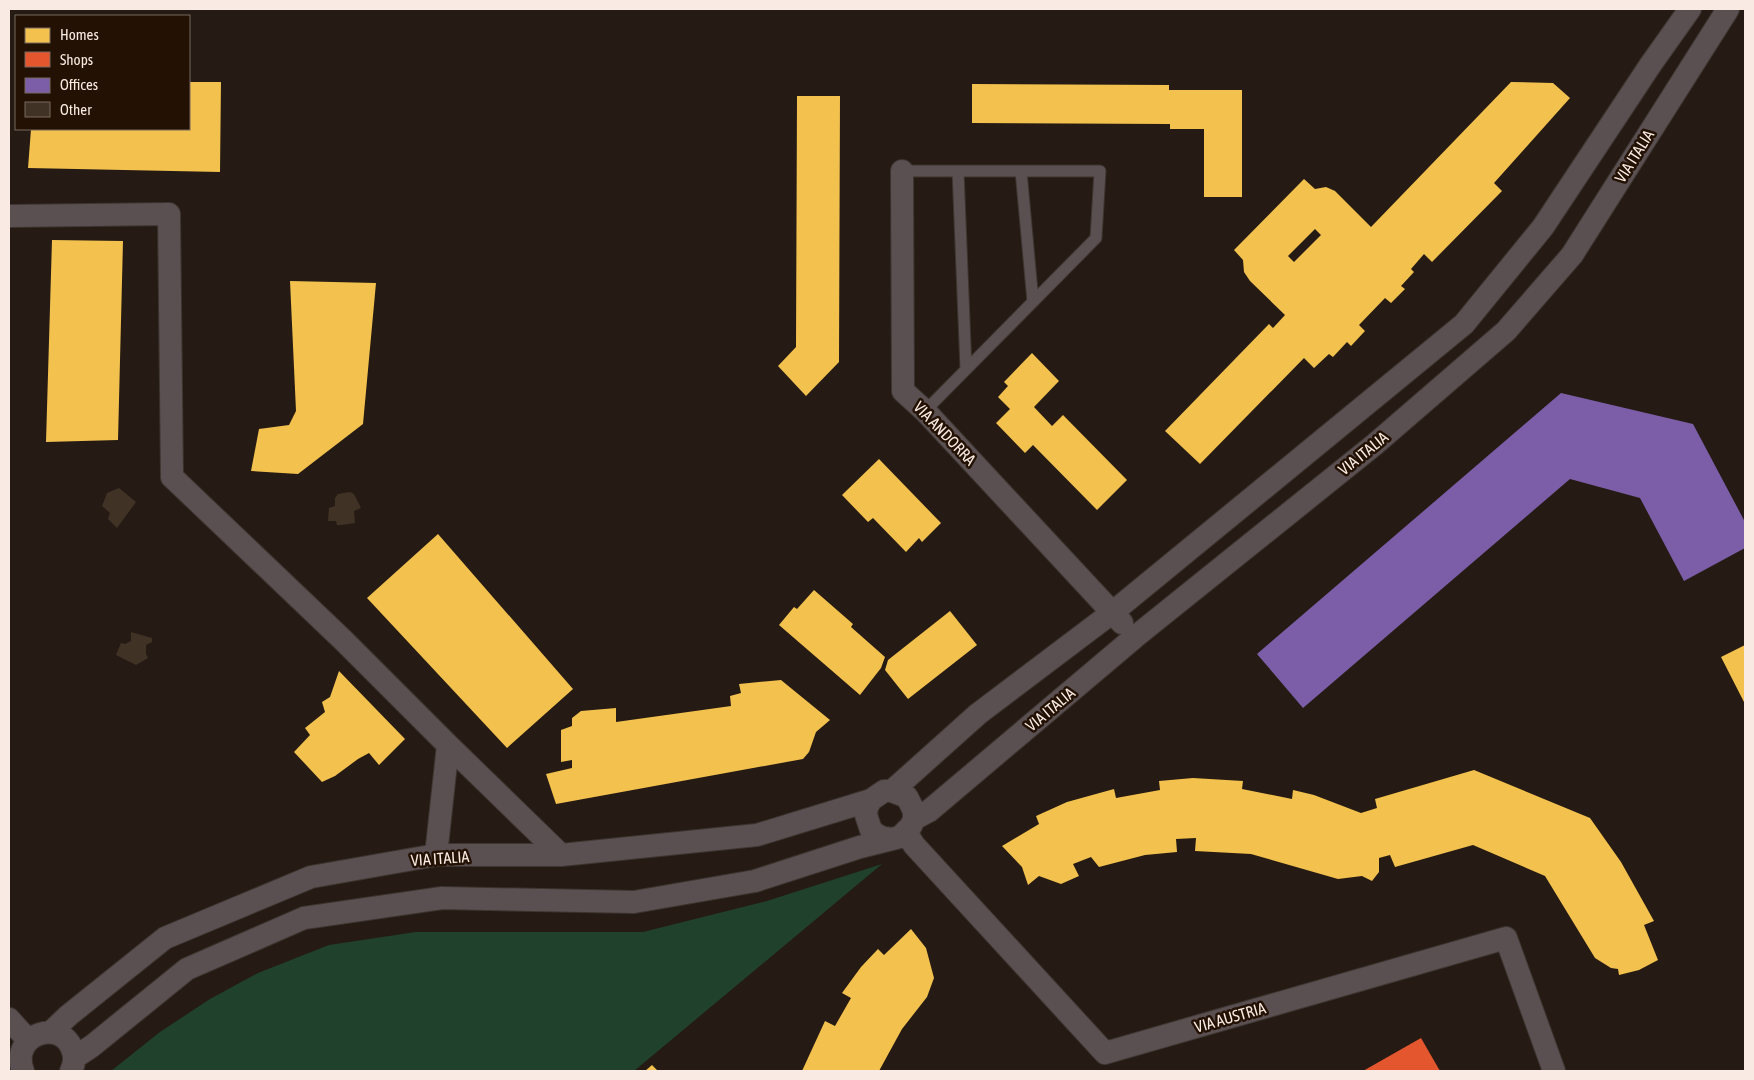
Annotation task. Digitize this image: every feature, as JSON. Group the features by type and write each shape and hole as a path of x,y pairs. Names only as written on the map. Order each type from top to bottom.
{"street":[{"path":"871,800 867,807 866,815 871,830 884,838 904,830 914,811 907,797 892,791 978,714 1112,612 1464,324 1543,227 1650,64 1690,9"},
{"name":"VIA ITALIA","path":"72,1065 92,1046 186,969 304,918 442,898 634,902 755,881 904,830 1135,637 1374,445 1506,331 1572,254 1728,9"},
{"name":"VIA ANDORRA","path":"902,171 903,391 925,411 1135,637"},
{"path":"9,216 169,214 172,477 343,640 561,855"},
{"path":"436,855 448,745"},
{"name":"VIA ITALIA","path":"51,1032 69,1015 165,938 311,876 436,855 561,855 756,835 871,800 884,791 892,791"},
{"name":"VIA AUSTRIA","path":"904,830 914,845 1105,1053 1506,938 1554,1071"},
{"path":"9,1019 20,1058"},
{"path":"20,1058 35,1035 51,1032 60,1035 67,1041 72,1049 72,1065"}],"lane":[{"path":"902,171 1100,171 1096,238 925,411"},
{"path":"958,171 966,369"},
{"path":"1021,171 1033,302"}],"green space":[{"path":"882,864 634,1071 111,1071 160,1032 210,999 258,973 329,945 416,932 643,932 767,901"}],"building: Homes":[{"path":"190,82 221,82 220,172 28,168 31,130 190,130"},
{"path":"1511,82 1553,83 1570,98 1494,183 1502,191 1432,262 1424,254 1411,269 1414,272 1401,286 1405,289 1391,303 1385,298 1359,325 1365,331 1351,346 1347,342 1333,357 1329,354 1314,368 1304,358 1200,464 1165,431 1269,324 1273,328 1285,315 1250,281 1244,272 1243,260 1234,250 1304,179 1315,189 1326,187 1335,191 1371,227","holes":["1315,229 1321,235 1294,262 1288,256"]},
{"path":"972,84 1169,85 1169,90 1242,90 1242,197 1204,197 1204,129 1170,129 1170,124 972,123"},
{"path":"797,96 840,96 839,362 806,396 778,366 796,347"},
{"path":"52,240 123,241 118,440 46,442"},
{"path":"290,281 376,283 363,424 298,474 251,471 259,429 289,425 296,411"},
{"path":"1032,353 1059,381 1034,407 1052,426 1063,415 1127,480 1097,510 1033,445 1025,453 996,423 1010,409 998,397 1008,386 1004,382"},
{"path":"879,459 941,523 922,542 919,538 906,552 873,518 868,522 842,495"},
{"path":"438,534 573,689 507,748 367,598"},
{"path":"814,590 853,624 851,627 885,657 881,668 860,695 779,625 794,607 797,609"},
{"path":"950,611 977,645 908,699 885,670 888,660"},
{"path":"1745,645 1745,704 1721,657"},
{"path":"339,671 405,739 379,765 369,753 335,776 322,782 294,752 310,735 305,728 325,712 322,702 330,697"},
{"path":"781,680 830,720 816,732 809,752 803,759 556,804 546,774 572,768 572,760 561,762 561,730 572,726 572,718 581,711 616,708 616,722 731,706 730,696 741,693 739,684"},
{"path":"1474,770 1590,818 1621,862 1654,921 1644,925 1658,960 1639,970 1619,975 1618,969 1611,968 1595,958 1545,876 1473,845 1395,867 1390,855 1379,858 1379,872 1372,881 1362,876 1338,879 1251,854 1195,851 1196,838 1176,839 1177,852 1145,855 1099,867 1091,857 1073,864 1079,876 1061,884 1039,876 1028,885 1022,867 1002,846 1039,824 1036,816 1067,802 1114,789 1116,798 1160,790 1159,781 1193,778 1243,781 1242,789 1292,799 1293,790 1314,795 1361,813 1377,808 1375,799"},
{"path":"911,929 926,948 934,978 927,997 902,1029 879,1071 802,1071 825,1021 835,1026 851,998 842,993 861,967 878,949 884,955"},
{"path":"652,1065 657,1070 645,1071"}],"building: Shops":[{"path":"1421,1038 1440,1071 1363,1071"}],"building: Offices":[{"path":"1561,393 1693,424 1745,522 1745,548 1684,581 1640,498 1570,479 1303,708 1257,654"}],"building: Other":[{"path":"119,488 136,502 117,528 108,519 110,513 102,506 107,493"},
{"path":"350,492 354,494 361,508 354,511 355,523 337,525 336,521 328,521 329,508 335,506 335,498 338,494"},
{"path":"131,632 152,638 152,642 146,645 148,658 136,665 116,655 121,643 125,644 131,641"}]}
